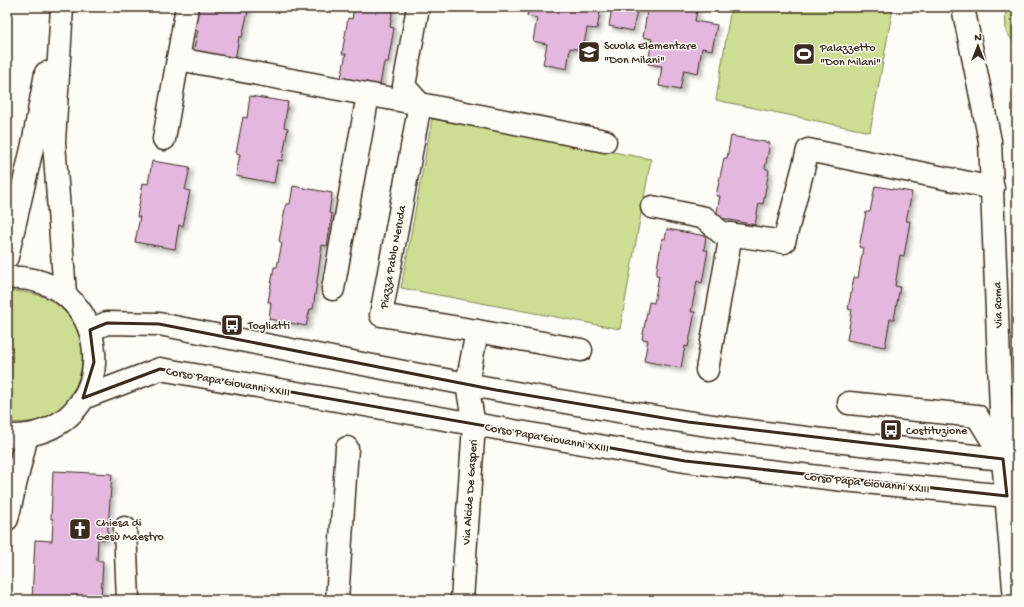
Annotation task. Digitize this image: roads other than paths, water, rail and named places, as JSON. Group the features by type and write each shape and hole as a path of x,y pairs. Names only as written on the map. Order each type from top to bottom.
{"street":[{"path":"7,257 33,144 60,7"},
{"path":"60,7 54,142 65,294"},
{"path":"164,139 187,7"},
{"path":"418,7 404,86 420,104"},
{"name":"Via Roma","path":"964,12 990,141 1010,459 1015,600"},
{"path":"178,60 420,104 605,141"},
{"path":"333,289 368,95"},
{"name":"Piazza Pablo Neruda","path":"420,104 381,315 581,350"},
{"path":"652,207 705,218 721,233 784,242 808,150 993,188"},
{"path":"707,370 731,234"},
{"path":"7,278 20,277 38,280 65,294 84,317 90,330 94,346 94,362 91,380 83,398 71,413 54,426 17,436 7,519"},
{"path":"90,330 108,323 159,324 467,384 688,422 817,440 1010,459"},
{"path":"467,384 477,331"},
{"name":"Corso Papa Giovanni XXIII","path":"83,398 160,369 685,461 844,480 1012,496"},
{"name":"Via Alcide De Gasperi","path":"462,600 474,425 467,384"},
{"path":"849,403 977,416 1010,459"},
{"path":"337,600 347,448"},
{"path":"125,528 128,600"}],"place":[{"name":"Scuola Elementare \"Don Milani\"","path":"589,52"},
{"name":"Palazzetto \"Don Milani\"","path":"804,54"},
{"name":"Togliatti","path":"232,325"},
{"name":"Costituzione","path":"891,430"},
{"name":"Chiesa di Gesù Maestro","path":"80,529"}]}
